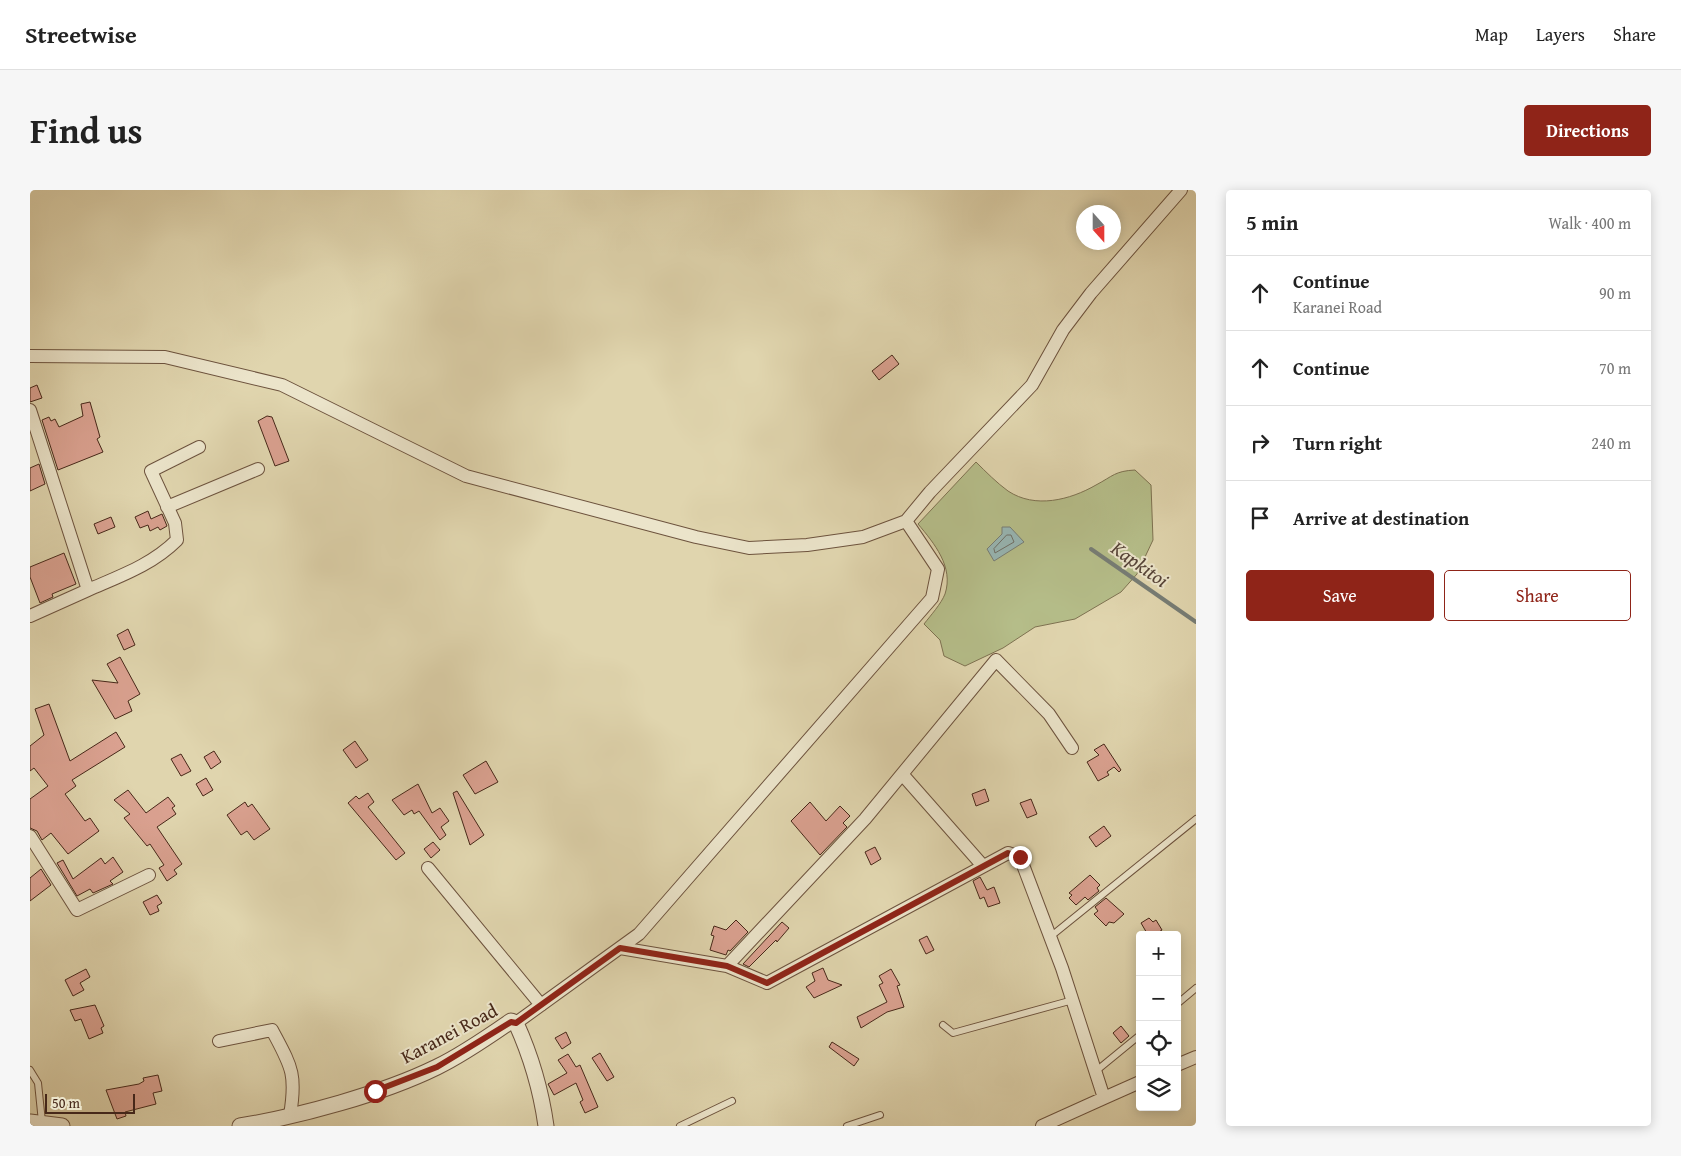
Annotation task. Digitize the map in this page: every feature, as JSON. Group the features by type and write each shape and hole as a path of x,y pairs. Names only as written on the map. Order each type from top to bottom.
{"street":[{"path":"30,356 166,357 282,385 466,476 696,537 749,548 807,545 863,537 906,521 930,492 1032,385 1063,330 1085,300 1180,190"},
{"path":"30,410 88,590"},
{"path":"30,616 148,563 164,553 177,540 174,523 151,471 199,447"},
{"path":"167,506 258,469"},
{"path":"516,1023 639,934 932,598 938,569 906,521"},
{"path":"727,966 865,818 996,660 1049,714 1072,748"},
{"path":"902,774 983,866"},
{"path":"30,836 77,910 149,874"},
{"path":"620,948 727,966 767,983 1008,853 1020,857 1073,1000 1104,1098"},
{"path":"428,868 541,1005"},
{"name":"Karanei Road","path":"240,1126 290,1116 375,1091 437,1067 511,1022 516,1023 529,1054 543,1104 546,1126"},
{"path":"220,1041 272,1030 292,1068 293,1093 290,1116"},
{"path":"1181,1063 1196,1057"},
{"path":"1042,1126 1136,1084"},
{"path":"36,1123 62,1126"}],"lane":[{"path":"1050,937 1196,819"},
{"path":"1181,1001 1196,988"},
{"path":"943,1025 953,1032 1073,1000"},
{"path":"1096,1071 1136,1038"},
{"path":"30,1070 38,1083 36,1123"},
{"path":"680,1126 732,1101"},
{"path":"847,1126 880,1114"}],"green space":[{"path":"976,462 1008,491 1018,497 1041,501 1075,495 1118,473 1135,470 1151,485 1153,540 1137,574 1121,592 1075,619 1035,627 1003,648 965,666 944,656 940,640 924,624 945,594 947,574 945,565 936,547 918,524"}],"water":[{"path":"1002,527 1010,527 1024,542 994,561 987,549 1002,534"}],"building":[{"path":"892,355 899,364 879,380 872,371"},
{"path":"37,385 42,398 30,402 30,388"},
{"path":"90,402 100,437 97,439 103,452 58,470 42,420 49,417 51,421 55,419 59,427 83,416 81,404"},
{"path":"267,416 272,417 289,461 275,466 258,421"},
{"path":"39,464 45,484 30,491 30,468"},
{"path":"148,511 151,519 162,514 167,526 160,530 158,527 150,531 148,525 140,528 135,517"},
{"path":"111,517 115,527 98,534 94,524"},
{"path":"64,553 76,584 52,594 53,597 40,603 30,577 30,567"},
{"path":"128,629 135,645 124,650 117,635"},
{"path":"120,657 140,694 128,701 132,711 115,719 92,680 118,683 107,664"},
{"path":"49,704 70,761 116,732 125,747 72,780 76,786 65,794 85,821 90,818 99,831 68,854 51,833 42,840 37,831 30,828 30,799 48,786 34,768 30,771 30,746 44,735 35,709"},
{"path":"355,741 368,760 356,768 343,750"},
{"path":"1104,744 1121,770 1119,772 1114,767 1107,772 1109,775 1098,781 1087,762 1099,755 1094,750"},
{"path":"214,751 221,762 211,769 204,757"},
{"path":"181,754 191,771 181,776 171,759"},
{"path":"486,761 498,782 475,794 463,775"},
{"path":"206,778 213,790 203,796 196,784"},
{"path":"418,784 432,813 440,808 449,821 441,827 446,835 440,840 419,811 414,814 412,810 404,815 392,800"},
{"path":"985,789 989,801 976,806 972,794"},
{"path":"128,790 146,813 168,797 175,806 172,808 176,814 157,827 182,864 174,870 177,874 167,881 159,868 164,865 150,844 147,846 124,818 130,814 114,800"},
{"path":"457,791 484,835 470,845 453,793"},
{"path":"368,793 374,802 368,807 405,853 396,860 348,803 356,796 359,799"},
{"path":"1031,799 1037,814 1027,818 1020,803"},
{"path":"245,802 248,807 252,804 270,829 254,840 247,831 241,835 227,815"},
{"path":"810,802 826,821 840,806 850,816 843,823 847,827 820,855 791,821"},
{"path":"1104,826 1111,836 1096,847 1089,837"},
{"path":"433,842 440,850 431,858 424,849"},
{"path":"875,847 881,859 871,865 865,852"},
{"path":"113,857 123,872 110,881 113,884 93,893 90,889 77,896 57,863 63,860 73,879 101,858 105,864"},
{"path":"41,869 51,885 30,901 30,878"},
{"path":"1090,875 1100,885 1097,888 1099,891 1088,900 1085,897 1076,905 1069,898 1072,895 1069,893"},
{"path":"980,877 987,890 994,887 1000,903 988,907 984,897 980,899 973,881"},
{"path":"157,895 162,903 157,906 159,911 150,915 143,902"},
{"path":"1106,898 1124,914 1114,923 1109,922 1106,926 1094,914 1098,911 1095,907"},
{"path":"1149,918 1153,922 1156,920 1162,930 1146,931 1141,923"},
{"path":"736,920 748,932 730,951 728,950 726,955 710,950 714,936 711,935 714,926 726,930"},
{"path":"782,922 789,928 777,942 776,940 749,967 743,964"},
{"path":"927,936 934,950 926,954 919,940"},
{"path":"823,968 828,980 842,985 814,998 806,987 815,981 812,973"},
{"path":"86,969 90,977 80,983 84,990 73,996 65,980"},
{"path":"891,969 900,985 897,986 904,1007 887,1012 861,1028 857,1017 887,1002 879,985 883,983 879,976"},
{"path":"95,1005 104,1026 101,1028 103,1033 89,1039 81,1019 75,1021 70,1010"},
{"path":"1121,1026 1129,1036 1121,1043 1113,1033"},
{"path":"566,1032 571,1043 562,1049 555,1038"},
{"path":"832,1042 859,1059 854,1066 829,1047"},
{"path":"600,1053 614,1077 607,1081 592,1058"},
{"path":"568,1054 576,1067 580,1065 598,1107 585,1113 580,1102 583,1100 576,1083 554,1095 548,1084 567,1073 558,1060"},
{"path":"158,1075 162,1091 153,1093 156,1104 125,1112 126,1116 117,1119 106,1090 139,1084 144,1081 143,1078"}],"waterway":[{"name":"Kapkitoi","path":"1091,549 1196,622"}],"route":[{"path":"375,1091 437,1067 511,1022 516,1023 620,948 727,966 767,983 1008,853 1020,857"}]}
